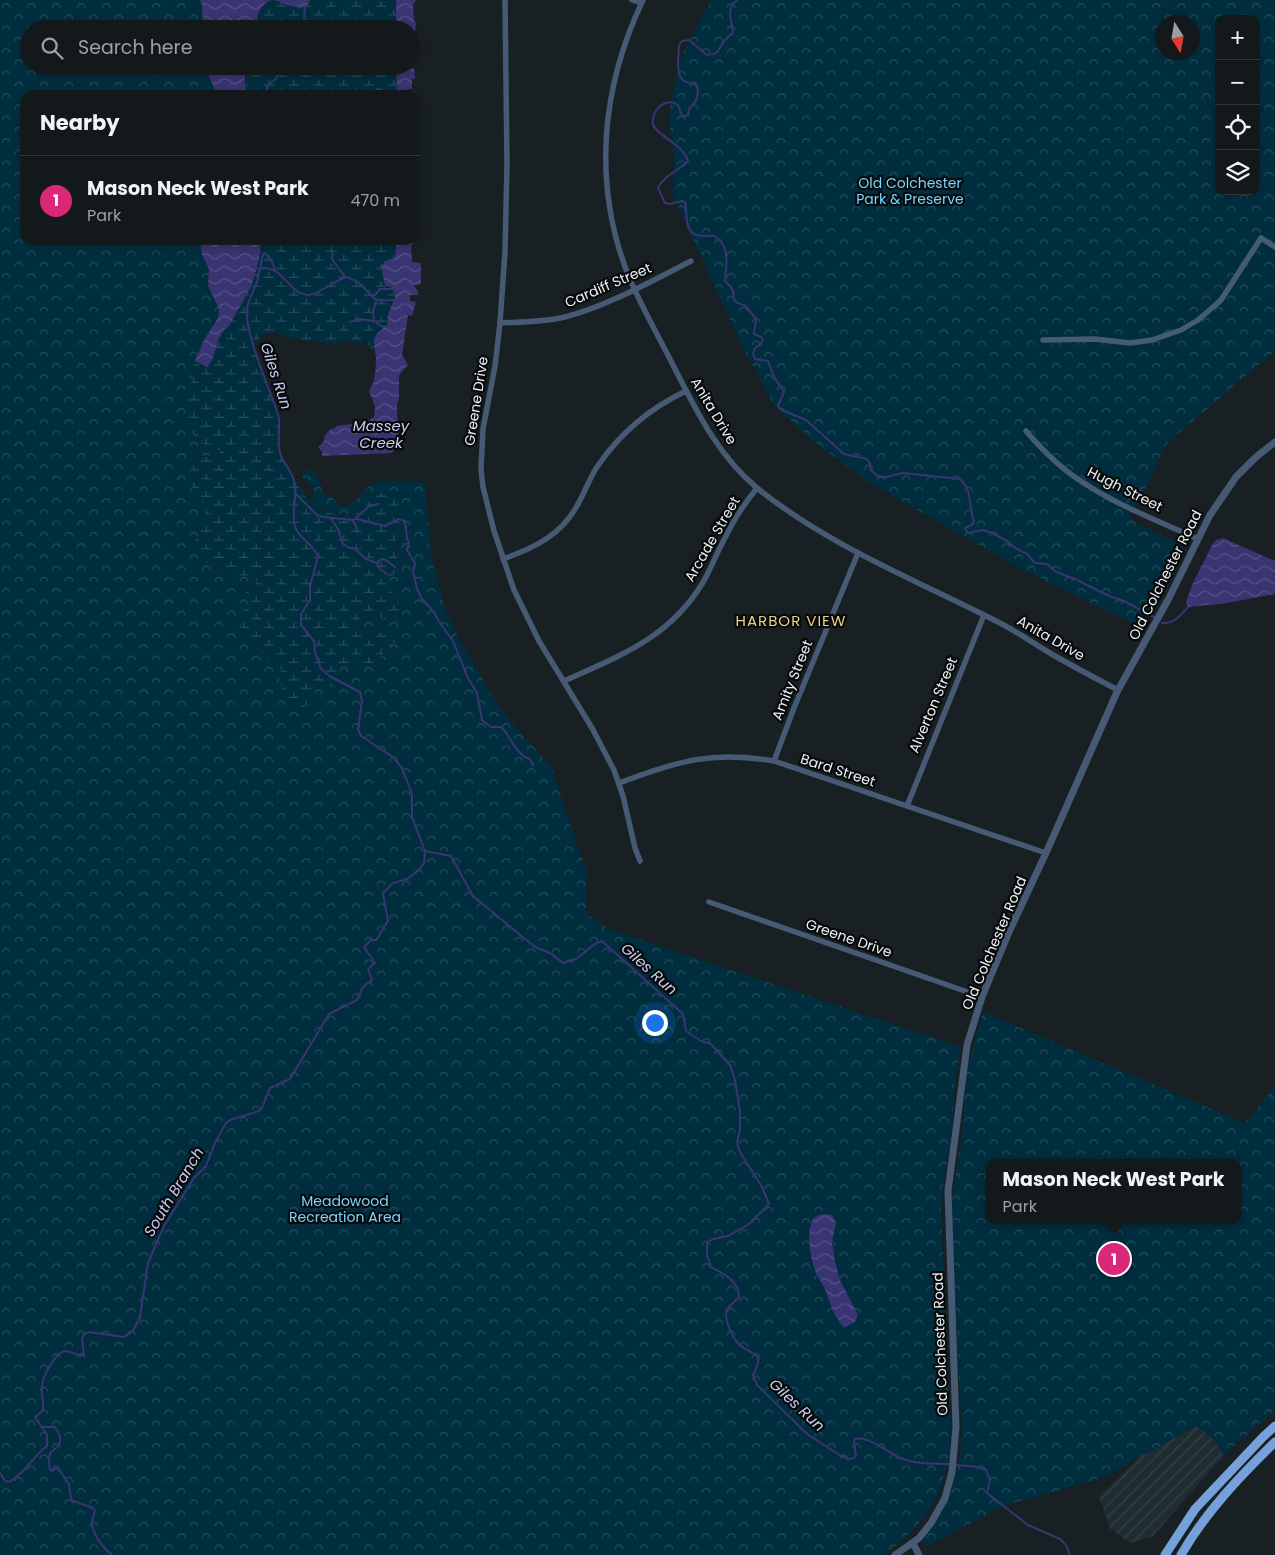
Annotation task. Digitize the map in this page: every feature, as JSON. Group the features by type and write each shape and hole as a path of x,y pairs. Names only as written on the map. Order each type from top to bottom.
{"highway":[{"path":"1165,1555 1195,1509 1275,1426"},
{"path":"1181,1555 1202,1523 1275,1442"}],"street":[{"name":"Greene Drive","path":"505,0 507,165 505,252 495,366 482,429 481,469 487,504 514,590 529,622 602,745 619,783 634,848 640,862"},
{"path":"632,0 642,2"},
{"name":"Anita Drive","path":"642,2 626,38 608,108 607,182 611,218 621,256 634,289 686,391 715,441 734,466 757,488 803,521 858,553 984,615 1118,690"},
{"path":"1043,340 1078,339 1130,343 1152,340 1181,330 1198,320 1221,300 1261,238 1275,247"},
{"name":"Cardiff Street","path":"500,323 543,321 565,317 634,289 692,261"},
{"path":"503,559 537,545 555,534 572,515 596,468 621,437 650,411 686,391"},
{"name":"Hugh Street","path":"1026,432 1054,460 1086,485 1109,498 1198,539"},
{"name":"Old Colchester Road","path":"895,1555 924,1533 940,1508 952,1472 956,1427 948,1191 967,1045 982,997 1004,943 1118,690 1169,598 1215,507 1236,478 1256,457 1275,442"},
{"name":"Arcade Street","path":"564,681 633,650 654,637 672,621 701,585 734,521 757,488"},
{"name":"Amity Street","path":"774,761 858,553"},
{"name":"Alverton Street","path":"907,806 984,615"},
{"name":"Bard Street","path":"619,783 670,765 699,758 748,756 774,761 1046,853"},
{"name":"Greene Drive","path":"709,902 982,997"},
{"path":"913,1543 918,1555"}],"shaded area":[{"path":"1196,1426 1212,1437 1224,1455 1153,1536 1131,1543 1110,1529 1099,1496 1139,1458"}],"green space":[{"name":"Meadowood Recreation Area","path":"0,0 200,0 203,20 20,20 20,75 209,75 215,90 20,90 20,245 201,245 202,255 209,269 208,286 219,309 218,318 204,340 195,361 188,398 221,451 216,455 201,456 188,463 206,506 205,518 195,542 215,571 253,577 257,582 245,595 249,605 257,651 273,660 282,670 317,686 320,683 337,688 340,677 339,670 342,665 354,658 355,663 369,664 376,661 409,627 394,629 373,637 362,633 358,622 359,618 367,615 373,615 386,621 399,618 400,613 397,601 389,580 398,562 397,537 403,527 400,506 365,507 358,513 349,515 333,513 313,505 313,487 302,477 303,471 313,470 324,496 332,497 341,506 351,504 371,485 376,483 397,481 425,483 431,556 446,611 462,644 499,707 551,767 587,873 586,913 608,929 961,1047 955,1081 951,1136 941,1207 951,1430 950,1456 940,1490 924,1518 901,1542 883,1555 0,1555"},
{"path":"271,0 291,6 308,4 310,0 396,0 396,20 258,20 262,6"},
{"name":"Old Colchester Park & Preserve","path":"711,0 1275,0 1275,351 1166,444 1129,519 1183,546 1142,628 1016,566 868,482 812,440 774,405 742,346 672,193 674,161 672,136 670,136 670,108 682,55"},
{"path":"246,75 396,75 397,90 246,90"},
{"path":"260,245 396,245 395,258 385,261 384,284 392,288 396,294 390,307 387,325 382,326 383,329 374,340 373,351 367,343 357,343 351,340 334,344 297,339 273,332 262,335 254,345 279,418 281,454 300,488 313,504 335,514 352,515 361,511 375,496 389,493 396,498 401,512 403,527 397,537 396,544 398,564 389,580 399,608 399,618 387,620 366,615 359,618 358,622 362,633 373,637 397,627 409,627 376,661 368,664 355,663 354,658 348,664 342,665 337,688 320,683 311,696 311,704 305,707 295,707 289,702 279,679 282,670 258,651 243,633 241,618 243,610 249,605 244,595 257,582 253,577 224,573 211,567 200,553 195,542 205,518 206,506 189,481 192,474 188,463 190,460 216,455 221,451 199,441 189,423 187,413 188,402 195,361 206,367 224,330 229,326 251,287"},
{"path":"983,1012 1245,1123 1275,1086 1275,1410 1224,1455 1212,1437 1196,1426 1102,1478 1003,1506 925,1547 923,1539 941,1512 950,1494 960,1457 962,1426 952,1201 961,1142 967,1071"}],"water":[{"path":"200,0 273,0 262,7 257,20 203,20"},
{"path":"274,0 310,0 307,6 301,8"},
{"path":"396,0 417,0 413,4 414,20 396,20"},
{"path":"209,75 246,75 246,90 215,90"},
{"path":"396,75 415,75 415,79 412,79 412,89 397,90"},
{"path":"201,245 260,245 259,260 251,287 229,326 224,330 218,341 213,359 207,367 195,361 204,340 218,318 219,309 208,286 209,269 202,255"},
{"name":"Massey Creek","path":"396,245 411,245 412,262 421,263 421,284 414,286 418,291 418,295 410,295 410,301 416,302 412,316 408,315 402,355 408,365 399,375 399,398 397,405 398,442 392,453 322,456 322,452 318,447 332,428 366,422 374,417 375,406 369,391 374,380 376,360 374,340 378,332 383,329 381,326 387,325 388,315 396,294 392,288 385,285 381,267 385,261 395,258"},
{"path":"1223,538 1275,561 1275,594 1221,604 1188,607 1186,602 1192,585 1212,545 1216,540"},
{"path":"832,1215 836,1223 832,1242 835,1261 840,1280 858,1315 855,1322 844,1328 835,1314 812,1261 810,1228 816,1216"}],"waterway":[{"path":"737,0 730,11 733,33 717,52 707,55 689,40 682,41 679,45 679,74 684,81 696,85 697,97 690,107 688,115 685,116 682,116 678,105 669,102 664,103 654,114 653,124 658,132 680,149 688,161 668,176 658,188 665,203 685,202 688,225 693,233 699,236 714,236 723,245 726,256 725,281 733,291 734,300 746,306 755,317 754,334 763,339 761,344 755,348 753,354 755,359 768,361 774,377 784,392 778,406 782,410 806,420 844,454 867,459 870,463 870,469 878,476 885,477 903,473 960,479 969,493 974,521 973,524 965,528 968,533 982,530 990,532 1027,554 1035,563 1047,564 1056,572 1124,601 1154,617"},
{"path":"304,20 305,7"},
{"path":"267,90 267,86 276,79 277,75"},
{"path":"376,90 382,90"},
{"path":"333,251 332,259 345,277"},
{"path":"260,268 263,254 265,253 275,270"},
{"path":"258,279 259,271 262,268 269,269 281,275 296,290 308,295 317,293 347,277 358,282 375,299 394,300"},
{"name":"Giles Run","path":"253,274 257,275 258,279 247,308 247,319 254,347 279,418 280,453 295,484 295,527 318,557 310,586 310,600 301,614 301,625 314,641 315,652 321,669 331,677 360,692 362,701 358,729 361,736 393,757 402,768 412,794 412,817 425,851 451,856 473,896 530,943 550,953 563,963 576,959 595,944 602,941 683,1014 686,1031 701,1041 711,1044 730,1065 735,1080 740,1112 740,1129 737,1143 740,1152 762,1187 769,1204 749,1224 728,1236 713,1239 707,1243 707,1256 711,1267 730,1278 738,1291 739,1297 726,1310 727,1319 730,1330 738,1343 757,1356 758,1362 753,1375 757,1385 807,1434 841,1456 849,1459 854,1458 856,1455 854,1442 855,1439 860,1438 900,1458 913,1462 950,1464"},
{"path":"369,295 375,295 380,289 393,289"},
{"path":"376,301 373,312 374,321 381,326"},
{"path":"350,322 359,319 374,321"},
{"path":"295,493 317,515 323,517 357,519 385,526 399,519 405,521 409,542 407,550 415,563 413,571 417,589 422,599 434,612 453,641 467,676 477,693 482,720 491,727 501,727 517,750 530,759 533,765"},
{"path":"356,518 368,507 378,504"},
{"path":"331,519 338,529 343,544 349,548 354,548 366,559 377,563 380,569 387,574"},
{"path":"353,521 357,532"},
{"path":"377,563 381,559 386,560 395,567"},
{"path":"1162,623 1174,620 1188,607"},
{"name":"South Branch","path":"0,1473 5,1481 9,1482 15,1479 47,1446 47,1435 35,1417 43,1411 42,1390 44,1377 57,1356 65,1351 80,1356 84,1355 82,1339 84,1334 89,1332 124,1337 133,1331 140,1317 148,1263 164,1226 194,1178 206,1166 215,1143 226,1123 259,1111 270,1088 290,1079 329,1014 357,1000 363,987 372,980 368,969 375,963 364,947 371,940 376,940 388,921 383,893 393,883 407,879 419,870 424,863 425,851"},
{"path":"41,1427 55,1427 60,1436 59,1444 50,1454 50,1469 52,1471 56,1468 60,1471 69,1484 71,1500 93,1508 95,1511 92,1523 96,1537 112,1555"},
{"name":"Giles Run","path":"955,1465 979,1467 986,1470 990,1480 987,1493 1028,1525 1060,1539 1066,1545 1070,1555"}],"place":[{"name":"Mason Neck West Park","path":"1114,1259"}],"district":[{"name":"HARBOR VIEW","path":"791,621"}]}
